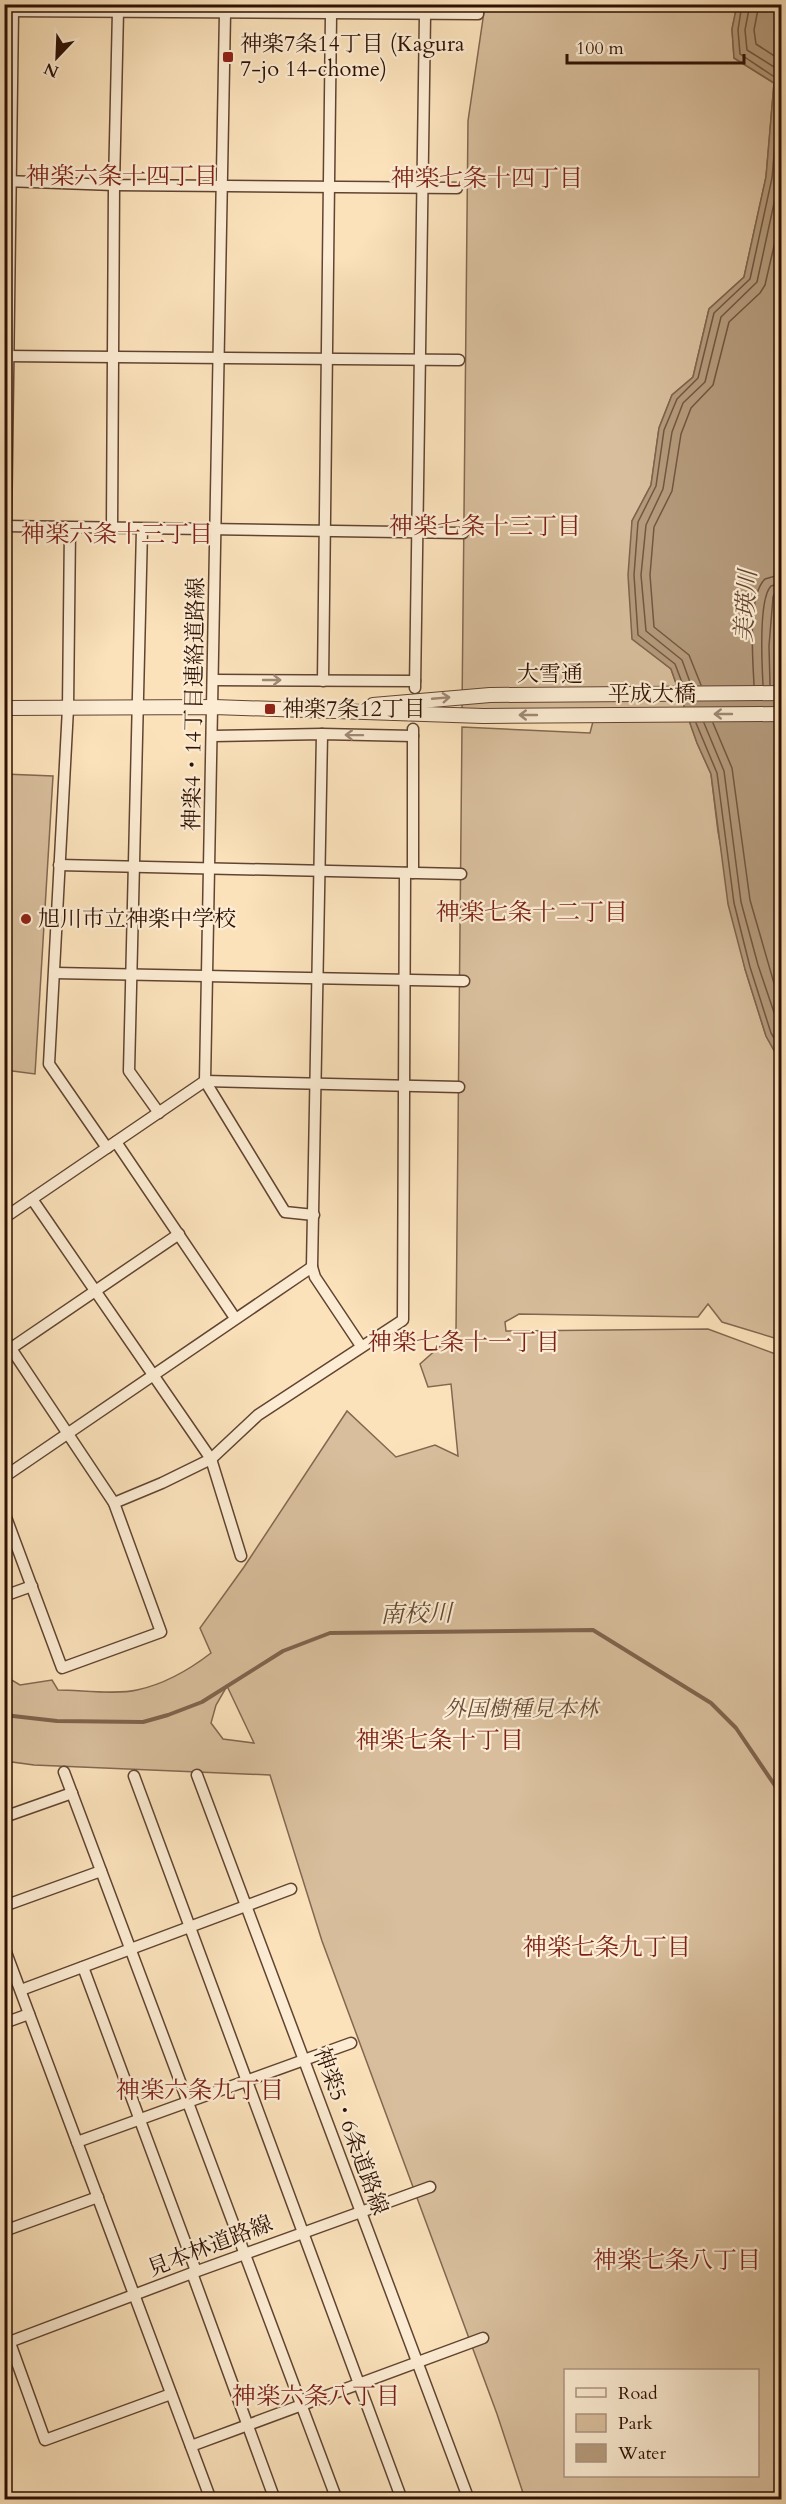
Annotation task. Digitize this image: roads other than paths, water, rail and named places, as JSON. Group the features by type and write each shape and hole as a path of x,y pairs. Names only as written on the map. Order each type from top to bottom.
{"street":[{"path":"463,533 5,526 9,11 43,8 118,11 152,8 225,13 261,9 331,15 370,9 424,15 478,14 478,4"},
{"path":"112,528 114,185 118,11"},
{"name":"神楽4・14丁目連絡道路線","path":"205,1081 214,707 225,13"},
{"path":"323,681 331,15"},
{"path":"214,680 415,684 424,15"},
{"path":"8,181 114,185 329,185 457,188"},
{"path":"6,356 114,355 459,360"},
{"path":"70,528 68,708 49,1064 179,1234 235,1318"},
{"path":"142,529 129,1071 159,1113"},
{"name":"大雪通","path":"320,711 444,697 490,695 782,693"},
{"name":"大雪通","path":"4,708 214,707 488,716"},
{"name":"平成大橋","path":"488,716 782,714"},
{"path":"114,1503 211,1459 258,1416 403,1320 402,1086 413,733 213,736"},
{"path":"321,734 312,1267 315,1277 361,1346"},
{"path":"59,866 461,874"},
{"path":"55,973 464,981"},
{"path":"205,1081 285,1212 314,1215"},
{"path":"4,1218 205,1081 459,1087"},
{"path":"32,1199 211,1459 242,1556"},
{"path":"8,1351 179,1234"},
{"path":"4,1477 312,1267"},
{"path":"4,1338 8,1351 69,1434 114,1503 161,1632 62,1668 4,1512"},
{"path":"4,1596 32,1586"},
{"path":"64,1772 337,2499"},
{"name":"神楽5・6条道路線","path":"197,1775 248,1906 359,2212 469,2499"},
{"path":"135,1776 402,2499"},
{"path":"4,1817 72,1793"},
{"path":"4,1906 101,1871"},
{"path":"21,1990 191,1929 291,1889"},
{"path":"4,1947 211,2499"},
{"path":"83,1967 140,2118 275,2499"},
{"path":"4,2023 29,2014"},
{"path":"77,2142 351,2043"},
{"name":"見本林道路線","path":"7,2344 194,2272 430,2187"},
{"path":"4,2231 98,2197"},
{"path":"191,2446 483,2338"},
{"path":"7,2344 45,2440 171,2394"}],"water":[{"name":"美瑛川","path":"737,5 781,5 782,561 775,646 782,812 781,1063 766,1036 728,904 711,774 697,743 671,669 632,639 628,575 632,521 651,485 659,428 672,395 693,377 709,309 744,277 766,177 774,83 734,58 732,29"}],"waterway":[{"name":"南校川","path":"4,1715 57,1721 143,1722 202,1702 283,1651 330,1633 593,1630 711,1703 736,1728 782,1796"}],"place":[{"name":"神楽7条14丁目 (Kagura 7-jo 14-chome)","path":"228,57"},
{"name":"神楽7条12丁目","path":"270,709"},
{"name":"旭川市立神楽中学校","path":"26,919"}],"district":[{"name":"神楽六条十四丁目","path":"122,176"},
{"name":"神楽七条十四丁目","path":"487,178"},
{"name":"神楽七条十三丁目","path":"485,526"},
{"name":"神楽六条十三丁目","path":"117,534"},
{"name":"神楽七条十二丁目","path":"532,912"},
{"name":"神楽七条十一丁目","path":"464,1342"},
{"name":"神楽七条十丁目","path":"440,1740"},
{"name":"神楽七条九丁目","path":"607,1947"},
{"name":"神楽六条九丁目","path":"200,2090"},
{"name":"神楽七条八丁目","path":"677,2260"},
{"name":"神楽六条八丁目","path":"316,2396"}],"park label":[{"name":"外国樹種見本林","path":"521,1709"}]}
